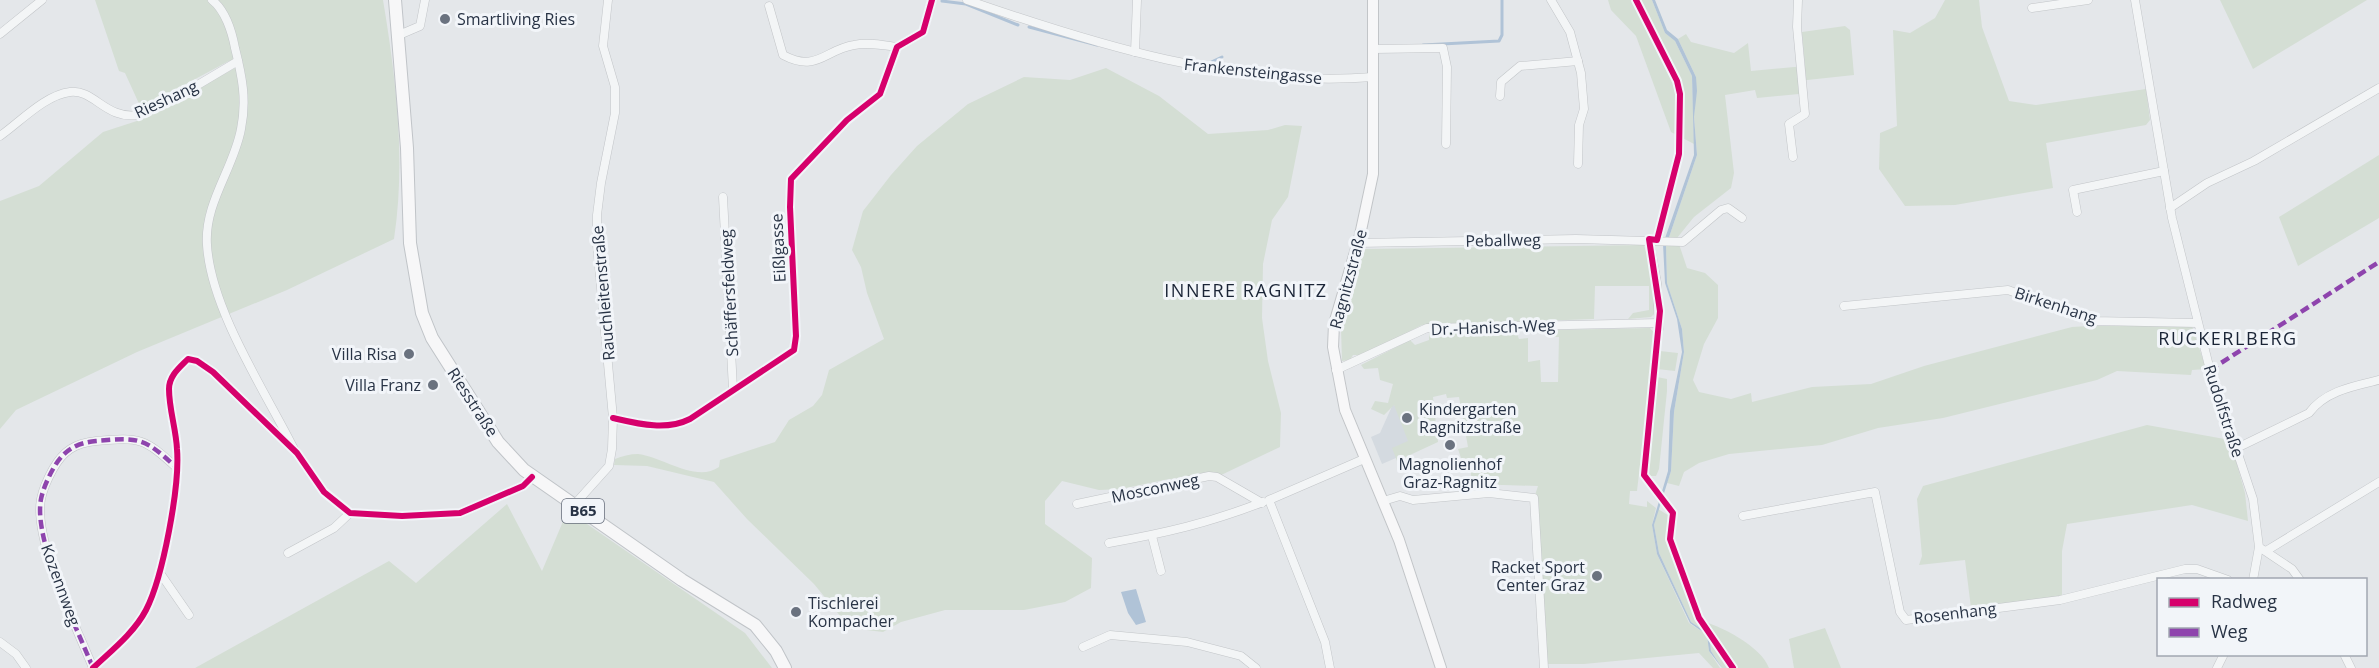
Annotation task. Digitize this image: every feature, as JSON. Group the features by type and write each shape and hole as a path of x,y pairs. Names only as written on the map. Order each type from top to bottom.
{"main road":[{"name":"Riesstraße","path":"395,0 399,35 410,243 422,313 432,338 498,442 532,477 682,580 755,625 776,651 785,668"},
{"name":"Ragnitzstraße","path":"1373,0 1373,174 1358,243 1334,324 1336,370 1345,410 1411,573 1441,668"}],"street":[{"path":"0,34 42,0"},
{"path":"212,0 231,31 245,94 241,130 215,197 207,244 217,291 228,320 297,453 324,492 350,513 402,516 460,513 523,486 532,477"},
{"path":"399,35 420,26 425,0"},
{"name":"Rauchleitenstraße","path":"574,505 609,466 612,449 614,418 597,244 601,183 615,113 615,87 603,46 609,0"},
{"path":"770,6 783,55 798,63 819,61 853,45 897,47 923,32 932,0"},
{"name":"Frankensteingasse","path":"967,0 1026,20 1169,62 1309,80 1373,77"},
{"path":"1135,52 1137,0"},
{"path":"1551,0 1569,32 1578,61 1584,109 1579,125 1578,165"},
{"path":"1792,157 1789,124 1805,114 1797,27 1798,0"},
{"path":"2032,8 2088,0"},
{"name":"Rudolfstraße","path":"2135,0 2170,208 2198,323 2253,499 2263,549 2253,578"},
{"name":"Eißlgasse","path":"614,418 667,426 677,425 690,419 789,355 796,345 790,207 793,175 847,120 880,94 897,47"},
{"path":"1374,49 1443,48 1447,67 1446,144"},
{"name":"Rieshang","path":"0,136 48,100 71,92 86,95 115,114 128,117 138,115 196,86 238,61"},
{"path":"1500,96 1501,82 1520,66 1578,61"},
{"path":"2170,208 2207,183 2254,161 2379,88"},
{"path":"2077,212 2073,190 2164,171"},
{"name":"Schäffersfeldweg","path":"723,197 734,389"},
{"name":"Peballweg","path":"1358,243 1649,239 1671,243 1683,242 1721,210 1728,208 1742,218"},
{"name":"Dr.-Hanisch-Weg","path":"1336,370 1427,328 1659,326 1657,283 1649,239"},
{"name":"Birkenhang","path":"1844,306 2008,290 2093,321 2198,323"},
{"path":"93,668 132,630 145,612 160,573 177,468 177,449 169,388 173,373 188,359 197,361 213,372 297,453"},
{"path":"2237,448 2309,413 2314,405 2343,388 2379,380"},
{"name":"Kozennweg","path":"93,668 52,565 44,536 41,499 48,478 61,455 74,446 83,442 107,440 144,440 177,468"},
{"path":"1109,543 1152,536 1210,522 1364,459"},
{"name":"Mosconweg","path":"1077,504 1209,476 1217,477 1266,501"},
{"path":"2299,578 2292,569 2263,549 2379,482"},
{"name":"Rosenhang","path":"1743,516 1875,492 1900,612 1906,620 2060,600 2185,569 2197,569 2225,578"},
{"path":"1383,501 1400,496 1413,500 1489,493 1534,498 1544,668"},
{"path":"1266,501 1325,642 1330,668"},
{"path":"288,553 334,528 350,513"},
{"path":"1152,536 1161,571"},
{"path":"160,573 189,615"},
{"path":"1083,647 1110,635 1187,642 1241,656 1256,668"},
{"path":"0,642 16,654 26,668"}],"shaded area":[{"path":"95,0 383,0 398,119 398,209 394,239 287,290 137,352 16,410 0,429 0,201 39,186 103,132 143,119 235,68 229,61 141,108 125,73 119,71"},
{"path":"1608,0 1652,0 1665,33 1675,41 1692,76 1694,144 1671,132 1636,36 1611,10"},
{"path":"1945,0 1979,0 1982,27 2009,101 2036,105 2146,89 2150,120 2146,125 2046,143 2053,188 1955,205 1905,206 1879,169 1880,133 1897,126 1893,30 1910,33 1935,18"},
{"path":"2220,0 2367,0 2253,69"},
{"path":"1845,26 1850,30 1854,75 1798,81 1799,94 1757,98 1755,90 1725,95 1734,173 1731,188 1694,217 1677,238 1687,268 1705,273 1718,285 1718,318 1704,344 1693,380 1699,392 1731,399 1751,393 1752,402 1812,387 1871,384 1924,366 2072,327 2088,326 2192,326 2206,369 2192,370 2191,375 2117,371 2097,380 1943,418 1878,428 1822,445 1729,454 1699,463 1684,472 1679,486 1667,483 1671,471 1674,412 1684,352 1682,329 1667,283 1666,246 1697,155 1694,117 1696,77 1678,39 1686,34 1691,42 1734,53 1748,43 1751,71 1805,66 1802,32"},
{"path":"1106,68 1159,96 1208,134 1268,130 1285,125 1302,126 1288,197 1272,220 1263,264 1262,318 1268,361 1281,413 1280,447 1217,477 1169,479 1121,489 1099,490 1062,481 1045,501 1045,524 1092,558 1091,588 1065,602 1024,610 945,610 901,622 883,632 850,628 814,584 747,519 714,482 647,466 614,465 615,459 638,454 690,471 710,471 719,467 720,460 775,442 789,420 813,406 822,395 829,370 884,339 867,293 861,267 852,250 863,211 891,175 917,146 968,104 1024,77 1070,80"},
{"path":"2379,155 2379,218 2298,266 2279,217"},
{"path":"1644,245 1655,282 1657,311 1651,317 1628,319 1633,313 1649,310 1649,286 1595,286 1594,319 1422,325 1363,355 1353,355 1350,360 1342,361 1341,328 1364,249"},
{"path":"1650,328 1655,334 1637,491 1630,491 1629,504 1647,507 1647,501 1656,508 1652,525 1657,554 1689,623 1707,635 1709,651 1720,668 1713,668 1699,653 1584,664 1544,664 1534,498 1538,486 1472,484 1470,464 1463,464 1458,449 1468,447 1459,397 1447,398 1446,394 1433,397 1438,442 1397,461 1392,448 1408,441 1394,405 1384,415 1371,409 1375,401 1388,403 1393,384 1380,380 1378,368 1364,369 1361,365 1410,340 1415,345 1429,340 1429,332 1515,329 1519,339 1528,338 1528,362 1540,360 1541,382 1558,382 1559,337 1552,337 1552,330"},
{"path":"1660,351 1678,353 1675,371 1657,369"},
{"path":"1657,377 1667,379 1667,391 1659,469 1656,476 1650,476 1646,472 1654,379"},
{"name":"Kindergarten Ragnitzstraße","path":"1393,404 1431,443 1382,464 1371,437 1380,433"},
{"path":"2147,425 2230,440 2245,493 2248,521 2192,505 2067,524 2062,551 2062,596 1971,608 1965,560 1919,565 1922,556 1917,499 1923,486"},
{"path":"507,504 542,571 567,512 573,519 574,515 745,633 772,668 195,668 389,561 416,583"},
{"path":"1658,509 1671,517 1669,547 1698,620 1749,644 1765,660 1769,668 1722,668 1711,651 1709,634 1691,622 1659,553 1654,525"},
{"path":"1825,628 1841,668 1794,668 1789,639"}],"water":[{"path":"1652,0 1655,0 1667,30 1678,39 1696,77 1697,91 1694,117 1697,155 1666,246 1667,283 1682,329 1684,352 1674,412 1671,471 1654,525 1659,553 1691,622 1709,634 1711,651 1722,668 1709,651 1707,635 1690,623 1657,554 1652,525 1668,471 1670,411 1682,352 1677,319 1665,283 1663,244 1694,155 1692,76 1675,41 1665,33"},
{"path":"1136,589 1146,622 1136,625 1128,613 1121,592"}],"waterway":[{"path":"1423,45 1499,41 1502,35 1502,0"},
{"path":"942,1 966,4 1018,25"},
{"path":"1029,27 1097,45"},
{"path":"1207,64 1222,57"}],"marked path":[{"path":"2210,370 2379,262"},
{"path":"93,668 58,584 44,537 40,516 41,499 51,472 65,453 76,446 96,441 123,439 149,445 177,468"}],"cycle path":[{"path":"613,418 662,426 681,423 794,350 796,336 790,207 791,179 847,120 880,94 897,47 923,32 932,0"},
{"path":"1636,0 1677,81 1680,94 1679,154 1657,240 1649,239 1660,311 1644,475 1673,513 1670,539 1699,618 1733,668"},
{"path":"93,668 122,641 141,618 158,576 169,531 176,485 176,442 169,384 175,372 188,359 197,361 213,372 297,453 324,492 350,513 402,516 460,513 523,486 532,477"}],"place":[{"name":"Smartliving Ries","path":"445,19"},
{"name":"Villa Risa","path":"409,354"},
{"name":"Villa Franz","path":"433,385"},
{"name":"Kindergarten Ragnitzstraße","path":"1407,418"},
{"name":"Magnolienhof Graz-Ragnitz","path":"1450,445"},
{"name":"Racket Sport Center Graz","path":"1597,576"},
{"name":"Tischlerei Kompacher","path":"796,612"}],"district":[{"name":"INNERE RAGNITZ","path":"1246,291"},
{"name":"RUCKERLBERG","path":"2228,339"}]}
